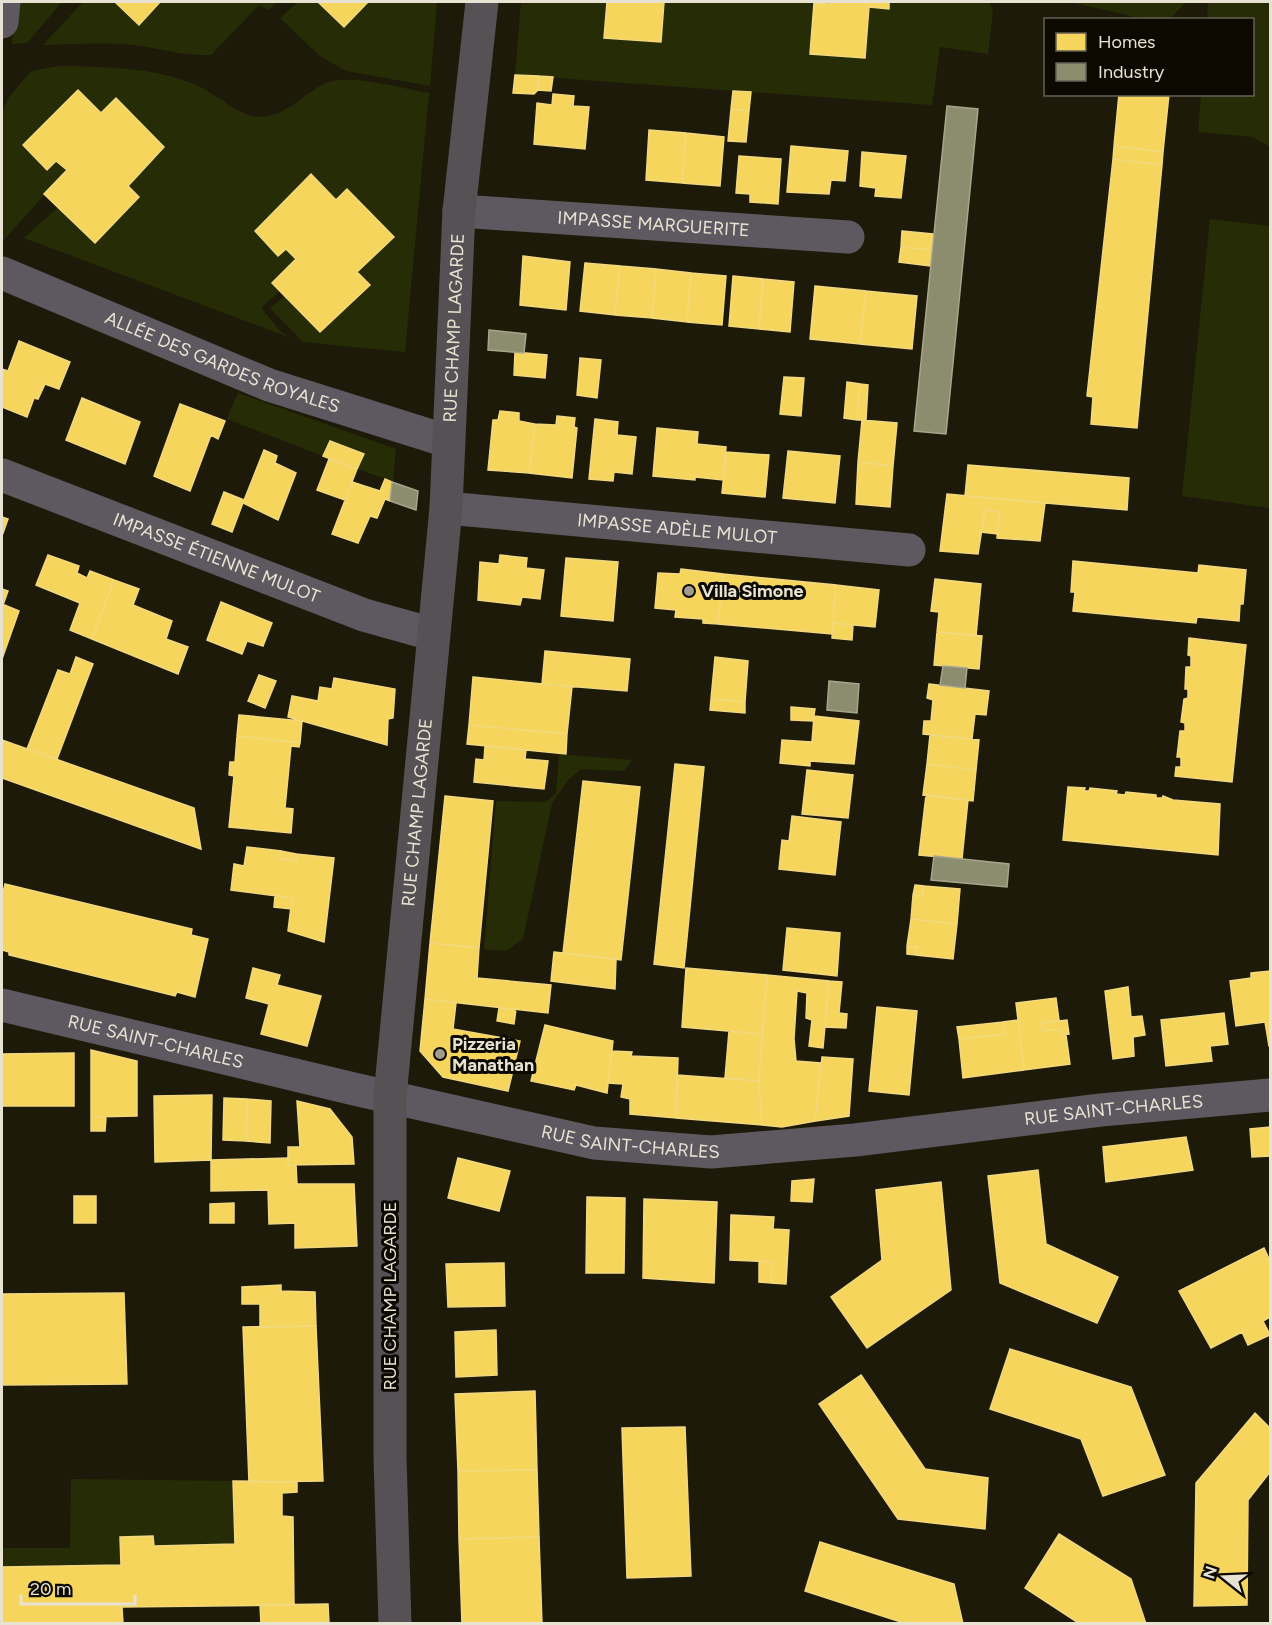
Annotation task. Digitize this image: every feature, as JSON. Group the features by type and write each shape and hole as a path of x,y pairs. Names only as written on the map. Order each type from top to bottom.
{"main road":[{"name":"RUE CHAMP LAGARDE","path":"395,1623 390,1457 390,1097 432,634 446,508 447,441 459,211 482,2"}],"street":[{"path":"2,22 4,2"},
{"name":"IMPASSE MARGUERITE","path":"459,211 848,237"},
{"name":"ALLÉE DES GARDES ROYALES","path":"2,273 269,385 447,441"},
{"name":"IMPASSE ÉTIENNE MULOT","path":"2,475 364,615 432,634"},
{"name":"IMPASSE ADÈLE MULOT","path":"446,508 909,550"},
{"name":"RUE SAINT-CHARLES","path":"2,1005 594,1143 711,1152 855,1140 1101,1110 1270,1095"}],"green space":[{"path":"16,2 62,2 27,43 12,44"},
{"path":"83,2 115,2 139,24 160,2 277,2 269,10 259,5 211,55 121,44 43,45"},
{"path":"298,2 318,2 344,26 368,2 437,2 430,86 346,71 320,56 280,18"},
{"path":"521,2 607,2 605,37 661,42 664,2 831,2 831,4 814,3 888,9 889,2 989,2 993,10 988,54 940,47 932,105 515,75"},
{"path":"1070,2 1186,2 1171,18 1140,18"},
{"path":"1208,2 1270,2 1270,147 1253,137 1198,132 1201,96 1254,96 1254,18 1207,18"},
{"path":"59,66 127,69 178,78 201,87 243,113 258,117 286,109 317,88 336,80 377,83 429,93 405,352 303,342 270,308 285,296 321,332 369,285 357,272 394,237 347,189 336,200 312,174 255,231 278,256 286,249 297,259 272,283 280,291 261,308 281,332 291,338 24,238 58,207 95,243 139,197 128,186 101,113 78,90 24,145 47,170 56,161 67,170 2,242 2,113 9,97 31,71"},
{"path":"1210,219 1270,226 1270,508 1182,496"},
{"path":"238,393 396,449 393,481 357,469 363,454 330,441 323,456 227,419"},
{"path":"559,754 632,760 624,771 581,769 568,780 552,803 523,939 506,951 484,949 496,801 545,802 556,794"},
{"path":"71,1479 235,1481 235,1544 154,1546 153,1536 120,1537 121,1565 2,1567 2,1548 70,1548"}],"building: Homes":[{"path":"115,2 160,2 139,25"},
{"path":"318,2 368,2 344,27"},
{"path":"607,2 664,2 661,42 604,38"},
{"path":"831,2 889,2 889,9 869,7 865,58 810,54 814,3 831,4"},
{"path":"515,75 539,76 538,90 534,94 513,93"},
{"path":"539,76 553,77 551,91 538,90"},
{"path":"78,90 101,113 116,98 164,147 128,186 139,197 95,243 44,194 67,170 56,161 47,170 23,145"},
{"path":"733,91 751,92 749,111 731,109"},
{"path":"553,94 574,96 573,106 589,107 585,149 534,144 537,103 552,105"},
{"path":"1119,96 1169,96 1163,152 1114,146"},
{"path":"731,109 749,111 746,142 728,141"},
{"path":"649,130 686,133 682,183 646,180"},
{"path":"686,133 724,137 720,186 682,183"},
{"path":"791,146 848,151 845,181 831,180 829,194 787,192"},
{"path":"1114,146 1163,152 1162,165 1113,159"},
{"path":"862,152 906,156 901,198 875,196 876,188 860,186"},
{"path":"739,156 781,159 778,204 750,202 750,194 736,193"},
{"path":"1113,159 1162,165 1137,428 1091,424 1093,397 1087,396"},
{"path":"311,174 336,200 347,189 394,237 357,272 370,285 320,332 272,283 296,259 286,249 278,256 255,231"},
{"path":"902,231 933,234 932,250 901,247"},
{"path":"901,247 932,250 930,266 899,262"},
{"path":"523,256 570,262 566,310 520,305"},
{"path":"585,263 620,266 615,315 580,311"},
{"path":"620,266 656,269 652,318 615,315"},
{"path":"656,269 691,273 687,322 652,318"},
{"path":"691,273 726,276 722,325 687,322"},
{"path":"733,276 763,279 759,329 729,326"},
{"path":"763,279 794,282 790,332 759,329"},
{"path":"815,286 866,291 860,344 810,339"},
{"path":"866,291 917,296 912,349 860,344"},
{"path":"19,341 70,362 59,389 45,384 38,399 34,398 27,417 2,407 2,369 8,371"},
{"path":"515,352 547,355 545,378 514,375"},
{"path":"580,358 601,360 597,398 577,395"},
{"path":"784,377 804,378 801,416 780,414"},
{"path":"847,382 860,384 857,420 844,418"},
{"path":"860,384 868,385 866,420 857,420"},
{"path":"82,398 140,422 125,464 66,440"},
{"path":"180,404 225,421 218,439 211,435 190,491 154,476"},
{"path":"500,411 519,413 519,421 535,424 529,473 488,470 493,420 498,420"},
{"path":"557,416 575,418 574,427 577,428 572,478 529,473 535,424 556,425"},
{"path":"595,419 618,422 617,435 636,437 632,474 614,472 613,481 589,479"},
{"path":"862,420 897,423 893,466 858,462"},
{"path":"657,428 698,432 697,444 726,447 723,480 653,476"},
{"path":"330,441 364,454 357,469 323,456"},
{"path":"264,450 277,456 275,463 296,473 278,520 243,503"},
{"path":"788,451 840,456 835,503 783,498"},
{"path":"726,452 769,455 765,497 722,493"},
{"path":"329,459 357,469 345,500 317,490"},
{"path":"858,462 893,466 890,507 856,504"},
{"path":"968,465 1129,478 1127,510 965,496"},
{"path":"385,479 392,482 390,501 385,499 377,518 370,516 358,543 332,534 352,482 380,491"},
{"path":"224,492 244,500 232,532 212,524"},
{"path":"947,494 1045,503 1040,541 997,538 999,512 985,510 978,554 940,551"},
{"path":"985,510 999,512 997,534 981,532"},
{"path":"2,517 8,519 2,536"},
{"path":"48,555 79,566 77,573 87,578 90,571 114,580 92,639 70,630 80,603 36,585"},
{"path":"500,555 527,558 526,568 544,570 540,599 522,597 520,605 478,600 480,562 499,564"},
{"path":"566,558 618,562 613,621 561,616"},
{"path":"1073,561 1198,573 1199,565 1246,570 1239,621 1197,617 1196,623 1073,611 1075,592 1071,592"},
{"name":"Villa Simone","path":"681,569 723,574 718,624 703,623 703,619 675,617 676,610 655,608 658,573 680,574"},
{"path":"723,574 836,585 832,634 718,624"},
{"path":"935,579 981,584 976,636 937,632 939,612 931,611"},
{"path":"114,580 139,589 133,605 172,621 166,639 188,647 178,674 92,639"},
{"path":"836,585 879,590 875,627 833,623"},
{"path":"2,589 8,591 3,605 2,604"},
{"path":"221,602 272,623 263,646 247,641 242,654 207,640"},
{"path":"2,604 19,611 2,659"},
{"path":"833,623 853,625 852,640 832,638"},
{"path":"937,632 982,636 979,669 934,665"},
{"path":"1189,638 1246,645 1232,782 1175,776 1176,767 1181,767 1181,757 1177,757 1180,731 1185,731 1185,723 1181,722 1184,699 1188,698 1188,689 1185,689 1186,667 1191,667 1191,656 1188,655"},
{"path":"545,651 630,659 627,691 542,684"},
{"path":"76,657 93,664 57,759 27,749 58,670 70,674"},
{"path":"715,657 748,661 745,702 711,699"},
{"path":"259,675 276,681 265,708 248,701"},
{"path":"473,677 572,687 567,734 469,725"},
{"path":"334,678 395,689 393,718 388,719 387,745 288,717 292,696 318,701 320,687 332,689"},
{"path":"929,684 989,691 986,715 975,714 972,739 923,734 924,721 931,721 933,700 927,698"},
{"path":"711,699 745,702 745,713 710,710"},
{"path":"791,707 815,709 813,721 791,720"},
{"path":"239,715 302,721 300,743 237,736"},
{"path":"814,716 859,721 854,764 810,761 810,766 780,763 782,740 812,742"},
{"path":"469,725 567,734 566,754 467,744"},
{"path":"930,735 979,740 976,770 927,764"},
{"path":"237,736 300,743 299,747 291,746 285,808 293,809 291,833 229,827 234,776 229,775 230,762 235,762"},
{"path":"2,740 194,808 201,849 2,778"},
{"path":"485,746 526,750 525,759 548,761 544,789 474,782 476,759 484,760"},
{"path":"675,764 704,767 684,968 654,964"},
{"path":"927,764 976,770 973,801 923,795"},
{"path":"807,770 853,775 848,818 802,814"},
{"path":"583,781 640,787 621,960 563,953"},
{"path":"1068,787 1085,788 1084,791 1089,791 1090,788 1117,791 1116,794 1125,795 1126,792 1156,795 1156,798 1163,796 1173,800 1220,804 1218,855 1063,840"},
{"path":"926,795 968,800 962,859 919,855"},
{"path":"445,796 493,801 479,948 430,943"},
{"path":"792,816 841,822 835,875 779,869 782,840 789,841"},
{"path":"247,847 281,851 281,859 297,860 297,854 334,858 324,942 288,931 292,898 231,890 234,864 244,866"},
{"path":"281,851 297,854 297,860 281,859"},
{"path":"5,884 192,929 191,935 208,939 195,997 177,992 175,996 9,955 9,952 2,950 2,897"},
{"path":"915,885 924,886 922,896 913,895"},
{"path":"924,886 960,889 957,924 911,919 913,895 922,896"},
{"path":"275,895 292,898 291,909 274,907"},
{"path":"911,919 957,924 953,959 916,955 918,947 907,946"},
{"path":"787,928 840,933 837,976 783,970"},
{"path":"430,943 479,948 477,978 551,985 548,1013 425,999"},
{"path":"907,946 918,947 916,955 907,954"},
{"path":"554,952 616,959 615,989 551,981"},
{"path":"253,968 280,975 277,985 321,996 307,1046 261,1034 269,1004 246,998"},
{"path":"686,968 767,975 762,1034 682,1027"},
{"path":"1270,971 1269,1046 1265,1022 1236,1026 1230,981 1251,978 1251,973"},
{"path":"767,975 829,981 823,1048 809,1046 812,1020 806,1018 807,993 797,991 794,1039 796,1061 821,1063 815,1121 782,1127 762,1125 759,1081"},
{"path":"829,981 842,982 839,1013 847,1014 846,1028 825,1027"},
{"path":"1128,987 1131,1017 1142,1016 1145,1035 1133,1037 1134,1056 1113,1059 1105,991"},
{"path":"1056,998 1059,1020 1041,1023 1043,1031 1060,1029 1062,1035 1066,1035 1070,1064 1024,1070 1016,1003"},
{"path":"425,999 456,1003 453,1029 520,1041 508,1091 443,1077 420,1051"},
{"path":"877,1007 917,1011 909,1095 869,1091"},
{"path":"499,1008 516,1009 514,1024 497,1021"},
{"path":"1224,1013 1228,1044 1210,1046 1212,1061 1166,1066 1161,1020"},
{"path":"1018,1020 1024,1070 963,1078 959,1039 1005,1034 1003,1022"},
{"path":"1067,1020 1069,1034 1062,1035 1060,1029 1043,1031 1041,1023"},
{"path":"1003,1022 1005,1034 959,1039 957,1027"},
{"path":"545,1025 613,1041 607,1093 576,1085 574,1090 531,1081"},
{"path":"729,1031 762,1034 759,1081 725,1078"},
{"path":"91,1050 137,1061 137,1116 91,1117"},
{"path":"612,1051 632,1052 631,1056 678,1058 676,1118 630,1114 630,1099 621,1097 623,1084 608,1083"},
{"path":"74,1053 74,1106 2,1106 2,1054"},
{"path":"822,1057 853,1059 849,1116 815,1121"},
{"path":"677,1075 759,1081 762,1125 676,1118"},
{"path":"212,1095 211,1160 155,1162 154,1096"},
{"path":"224,1098 247,1099 246,1141 223,1140"},
{"path":"247,1099 271,1101 270,1143 246,1141"},
{"path":"297,1101 330,1109 352,1137 354,1164 288,1165 288,1147 300,1147"},
{"path":"91,1117 106,1117 105,1131 91,1131"},
{"path":"1270,1127 1270,1156 1252,1157 1250,1129"},
{"path":"1186,1137 1193,1170 1106,1182 1103,1147"},
{"path":"288,1158 288,1165 296,1165 297,1184 354,1184 357,1246 295,1248 295,1223 269,1224 268,1190 211,1191 211,1160"},
{"path":"458,1158 510,1171 499,1211 448,1198"},
{"path":"1038,1170 1046,1244 1118,1277 1097,1323 1000,1283 988,1176"},
{"path":"814,1179 812,1202 791,1201 792,1181"},
{"path":"941,1182 951,1290 867,1348 831,1297 882,1260 876,1190"},
{"path":"74,1196 96,1196 96,1223 74,1223"},
{"path":"587,1197 625,1198 624,1273 586,1273"},
{"path":"644,1199 717,1202 714,1283 643,1278"},
{"path":"234,1203 234,1223 210,1223 210,1204"},
{"path":"731,1215 774,1217 773,1229 789,1230 786,1284 771,1283 772,1262 730,1260"},
{"path":"1264,1248 1270,1261 1270,1317 1263,1321 1270,1335 1248,1345 1242,1332 1211,1348 1179,1291"},
{"path":"759,1261 772,1262 771,1283 759,1282"},
{"path":"504,1263 505,1306 448,1307 446,1264"},
{"path":"281,1285 281,1291 315,1292 316,1326 260,1327 260,1304 242,1304 242,1287"},
{"path":"124,1293 127,1384 2,1385 2,1294"},
{"path":"316,1326 323,1481 249,1482 243,1327"},
{"path":"496,1330 497,1375 456,1377 455,1332"},
{"path":"1010,1349 1131,1387 1165,1475 1103,1496 1081,1439 990,1409"},
{"path":"861,1375 925,1469 988,1478 985,1529 898,1519 819,1404"},
{"path":"535,1391 537,1470 458,1471 455,1394"},
{"path":"1255,1413 1270,1428 1270,1472 1248,1500 1247,1605 1194,1606 1196,1483"},
{"path":"685,1427 691,1576 627,1578 622,1428"},
{"path":"537,1470 539,1537 459,1539 458,1471"},
{"path":"233,1481 297,1482 297,1492 282,1493 282,1516 293,1517 294,1605 122,1607 123,1624 2,1624 2,1567 121,1565 120,1537 153,1536 154,1546 235,1544"},
{"path":"1059,1534 1131,1579 1146,1624 1080,1624 1025,1588"},
{"path":"539,1537 542,1624 462,1624 459,1539"},
{"path":"820,1542 954,1584 963,1624 907,1624 805,1591"},
{"path":"328,1604 329,1624 261,1624 260,1605"}],"building: Industry":[{"path":"947,106 978,109 946,434 914,431"},
{"path":"489,330 526,334 524,353 488,350"},
{"path":"392,482 418,491 416,510 390,501"},
{"path":"943,666 967,668 965,688 940,685"},
{"path":"829,681 859,684 857,713 827,710"},
{"path":"934,856 1009,864 1007,887 931,880"}],"place":[{"name":"Villa Simone","path":"689,591"},
{"name":"Pizzeria Manathan","path":"440,1054"}]}
